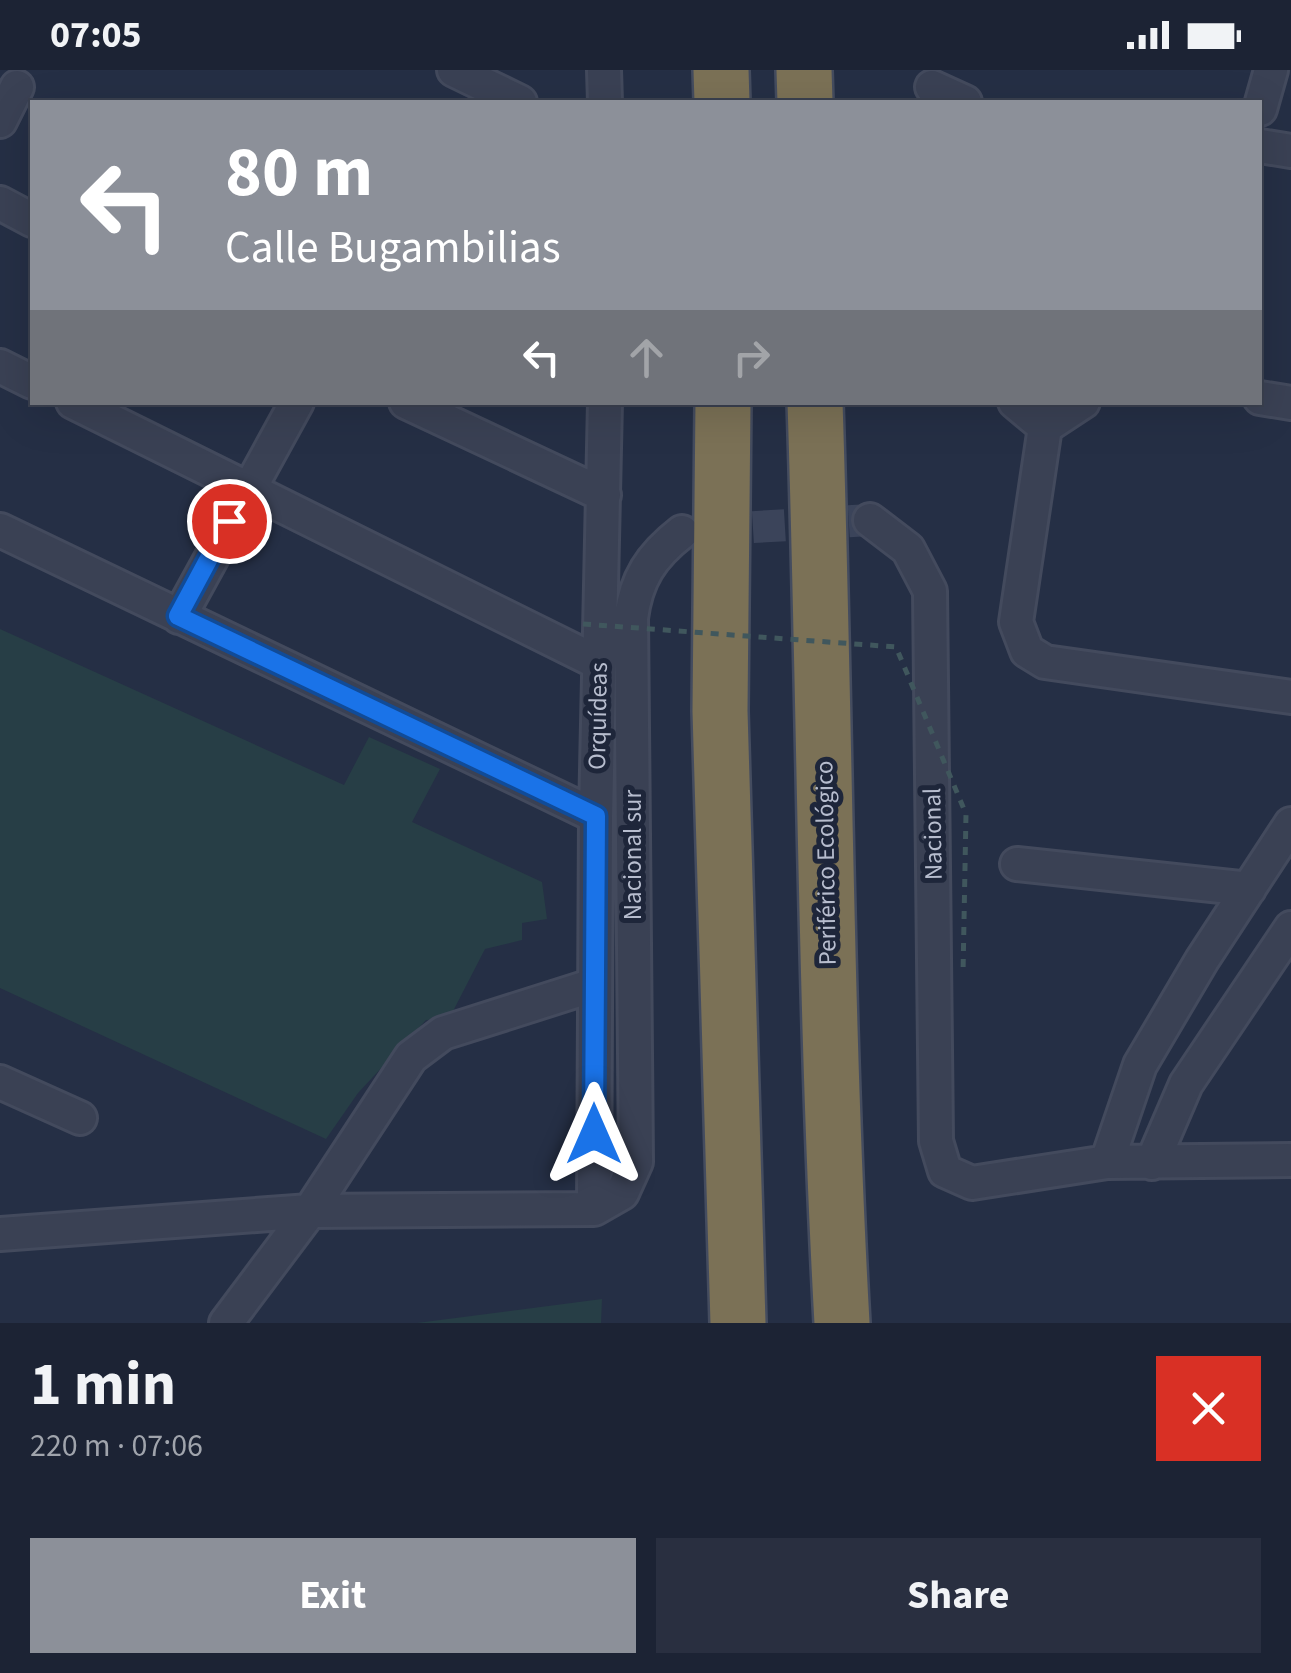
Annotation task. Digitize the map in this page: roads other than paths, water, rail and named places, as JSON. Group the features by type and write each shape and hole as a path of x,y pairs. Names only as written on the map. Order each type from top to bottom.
{"highway":[{"path":"721,70 722,100"},
{"path":"804,70 805,100"},
{"path":"723,405 720,711 738,1323"},
{"name":"Periférico Ecológico","path":"815,405 824,699 828,1079 842,1323"},
{"path":"828,1079 864,1323"}],"street":[{"path":"604,70 605,100"},
{"path":"1262,101 1271,70"},
{"path":"472,81 515,100"},
{"path":"0,120 18,87"},
{"path":"931,87 960,100"},
{"path":"1262,146 1291,151"},
{"path":"0,203 30,219"},
{"path":"0,366 30,381"},
{"path":"1262,398 1291,403"},
{"path":"79,405 599,663"},
{"path":"178,616 295,405"},
{"path":"412,405 604,495"},
{"name":"Orquídeas","path":"605,405 594,985 608,1201"},
{"path":"1019,405 1046,427"},
{"path":"1079,405 1046,427 1016,622 1027,651 1046,662 1291,697"},
{"name":"Nacional","path":"870,520 908,549 930,591 936,1141 945,1171 972,1182 1106,1162"},
{"path":"0,530 596,816"},
{"name":"Nacional sur","path":"608,1201 636,1162 631,618 635,589 656,552 682,532"},
{"path":"1291,824 1140,1065 1106,1162 1291,1160"},
{"path":"1017,864 1248,889"},
{"path":"1152,1163 1186,1084 1291,928"},
{"path":"226,1323 310,1211 411,1057 443,1033 594,985"},
{"path":"0,1082 80,1118"},
{"path":"0,1234 310,1211 608,1201"}],"tunnel":[{"path":"705,530 870,520"}]}
